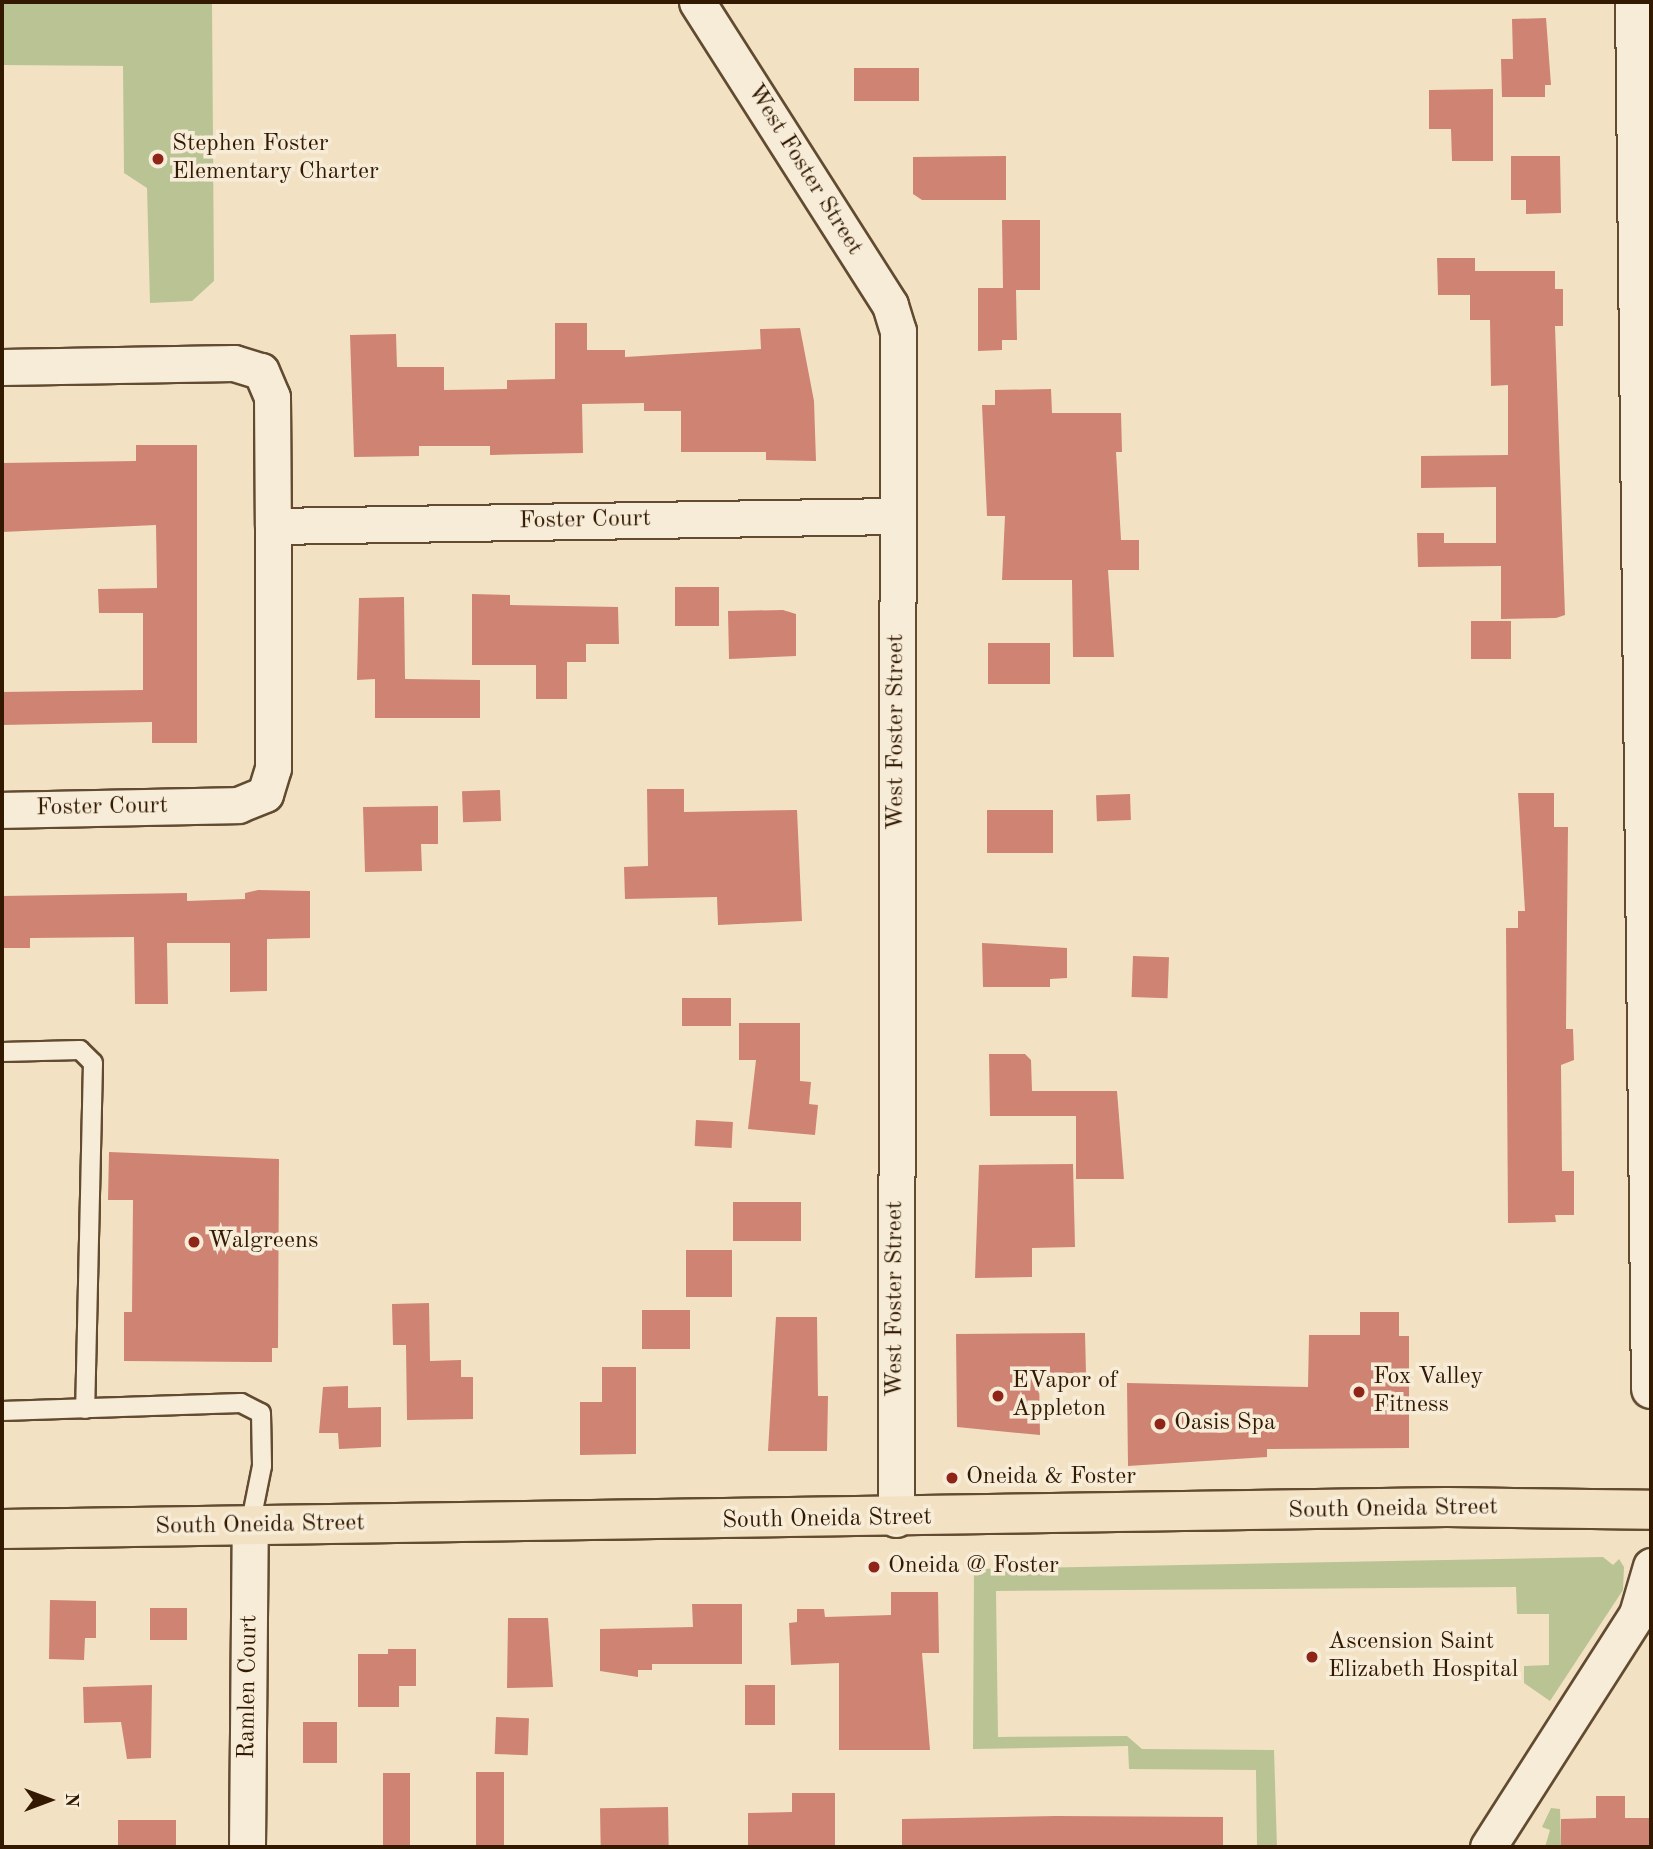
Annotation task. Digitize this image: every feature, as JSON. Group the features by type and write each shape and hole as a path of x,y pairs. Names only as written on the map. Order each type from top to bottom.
{"main road":[{"name":"South Oneida Street","path":"2,1529 896,1519 1447,1507 1651,1510"}],"street":[{"name":"West Foster Street","path":"697,2 890,305 899,354 896,1519"},
{"path":"1635,2 1647,677 1651,1389"},
{"name":"Foster Court","path":"2,367 234,363 261,371 272,397 273,526 273,768 265,794 238,805 2,810"},
{"name":"Foster Court","path":"273,526 897,516"},
{"name":"Ramlen Court","path":"247,1847 250,1526"},
{"path":"1488,1847 1637,1614 1651,1566"}],"lane":[{"path":"2,1052 80,1050 93,1063 85,1409"},
{"path":"2,1411 241,1403 261,1413 262,1466 250,1526"}],"green space":[{"path":"2,2 212,2 214,281 192,301 150,303 147,188 124,173 123,66 2,65"},
{"path":"1603,1557 1613,1565 1619,1559 1624,1567 1623,1590 1550,1701 1524,1683 1524,1666 1549,1665 1549,1614 1517,1614 1516,1587 996,1591 998,1737 1127,1736 1142,1749 1274,1750 1277,1847 1257,1847 1256,1770 1129,1769 1128,1746 973,1749 974,1569"},
{"path":"1551,1808 1560,1809 1561,1847 1545,1847 1550,1830 1542,1827"}],"building":[{"path":"1546,18 1551,85 1545,85 1545,97 1502,97 1501,59 1513,59 1512,19"},
{"path":"854,68 919,68 919,101 854,101"},
{"path":"1493,89 1493,161 1452,161 1451,129 1429,129 1429,90"},
{"path":"1006,156 1006,200 922,200 913,194 913,157"},
{"path":"1511,156 1560,156 1561,213 1526,214 1526,200 1511,200"},
{"path":"1002,220 1040,220 1040,290 1016,290 1017,340 1002,340 1002,350 978,351 978,288 1003,288"},
{"path":"1437,258 1475,258 1475,271 1555,271 1555,289 1563,289 1563,326 1555,326 1565,615 1556,618 1501,619 1501,566 1418,567 1417,533 1444,533 1444,543 1496,543 1496,487 1421,488 1421,456 1508,455 1508,385 1491,386 1490,320 1470,320 1470,295 1438,295"},
{"path":"555,323 587,323 587,350 625,350 625,357 761,349 760,329 800,328 814,401 816,461 766,460 766,452 681,452 681,411 644,411 644,403 582,404 583,453 490,455 490,446 419,446 419,456 354,457 350,335 396,334 397,367 444,367 444,390 507,389 507,380 555,379"},
{"path":"1051,389 1052,413 1121,413 1122,452 1116,452 1121,540 1139,540 1139,570 1108,570 1114,657 1073,657 1072,580 1002,580 1005,516 987,516 982,405 995,405 995,390"},
{"path":"136,445 197,445 197,743 152,743 152,722 2,725 2,692 143,690 143,613 99,613 98,589 157,588 156,525 2,532 2,463 136,461"},
{"path":"675,587 719,587 719,626 675,626"},
{"path":"472,594 510,595 510,605 618,607 619,644 586,644 586,662 567,662 567,699 536,699 536,665 472,665"},
{"path":"404,597 405,679 480,680 480,718 375,718 375,679 357,680 359,598"},
{"path":"783,610 796,614 796,656 729,659 728,611"},
{"path":"1471,621 1511,621 1511,659 1471,659"},
{"path":"988,643 1050,643 1050,684 988,684"},
{"path":"647,789 684,789 684,812 797,810 802,921 718,925 717,897 625,899 624,867 648,866"},
{"path":"500,790 501,821 463,822 462,791"},
{"path":"1518,793 1554,793 1554,827 1568,827 1566,1029 1573,1029 1574,1060 1561,1065 1562,1171 1574,1171 1574,1215 1555,1215 1556,1222 1508,1223 1506,928 1518,928 1518,911 1525,911"},
{"path":"1130,794 1131,820 1097,821 1096,795"},
{"path":"438,806 438,844 421,844 422,871 365,872 363,807"},
{"path":"987,810 1053,810 1053,853 987,853"},
{"path":"258,890 310,891 310,938 267,939 267,991 230,992 230,943 167,943 168,1004 135,1004 134,937 30,938 30,948 2,948 2,896 187,893 187,901 245,899 245,893"},
{"path":"982,943 1067,948 1067,978 1050,979 1050,987 983,987"},
{"path":"1133,956 1169,957 1168,998 1132,997"},
{"path":"682,998 731,998 731,1026 682,1026"},
{"path":"739,1023 800,1023 800,1081 811,1082 809,1104 818,1105 815,1135 748,1129 756,1060 739,1060"},
{"path":"989,1054 1025,1054 1031,1060 1032,1091 1117,1091 1124,1179 1076,1179 1076,1116 990,1116"},
{"path":"696,1120 733,1122 732,1148 695,1146"},
{"name":"Walgreens","path":"109,1152 279,1159 278,1348 272,1348 272,1362 124,1361 124,1312 132,1312 133,1200 108,1200"},
{"path":"1073,1164 1075,1247 1032,1248 1032,1277 975,1278 979,1165"},
{"path":"733,1202 801,1202 801,1241 733,1241"},
{"path":"686,1250 732,1250 732,1297 686,1297"},
{"path":"429,1303 430,1361 461,1360 461,1377 473,1377 473,1419 407,1420 406,1345 393,1345 392,1304"},
{"path":"642,1310 690,1310 690,1349 642,1349"},
{"path":"1360,1312 1399,1312 1399,1336 1409,1336 1409,1448 1267,1449 1267,1457 1128,1466 1127,1383 1308,1387 1309,1335 1360,1335"},
{"path":"776,1317 817,1317 818,1396 828,1396 827,1451 768,1451"},
{"name":"EVapor of Appleton","path":"1085,1333 1086,1373 1039,1373 1040,1435 957,1427 956,1334"},
{"path":"602,1367 636,1367 636,1454 580,1455 580,1402 602,1402"},
{"path":"348,1386 348,1408 381,1407 381,1447 339,1449 338,1433 319,1433 323,1387"},
{"path":"891,1592 938,1592 939,1653 922,1653 930,1750 839,1750 839,1663 791,1665 789,1623 797,1622 797,1609 824,1609 825,1617 891,1615"},
{"path":"50,1600 96,1601 96,1638 85,1638 84,1660 49,1659"},
{"path":"692,1604 742,1604 742,1664 652,1664 652,1670 638,1670 638,1677 600,1671 600,1629 693,1627"},
{"path":"150,1608 187,1608 187,1640 150,1640"},
{"path":"508,1618 548,1618 553,1687 507,1688"},
{"path":"388,1649 416,1649 416,1686 399,1686 399,1707 358,1707 358,1654 388,1654"},
{"path":"152,1685 151,1758 127,1759 121,1722 84,1723 83,1687"},
{"path":"745,1685 775,1685 775,1725 745,1725"},
{"path":"496,1717 529,1718 528,1755 495,1754"},
{"path":"303,1722 337,1722 337,1763 303,1763"},
{"path":"476,1772 504,1772 504,1847 476,1847"},
{"path":"383,1773 410,1773 410,1847 383,1847"},
{"path":"792,1793 835,1793 835,1847 748,1847 748,1813 792,1812"},
{"path":"1596,1796 1625,1796 1625,1818 1651,1818 1651,1847 1561,1847 1561,1819 1596,1818"},
{"path":"668,1807 669,1847 601,1847 600,1808"},
{"path":"1223,1817 1223,1847 902,1847 902,1819"},
{"path":"118,1820 176,1820 176,1847 118,1847"}],"place":[{"name":"Stephen Foster Elementary Charter","path":"158,159"},
{"name":"Walgreens","path":"194,1242"},
{"name":"Fox Valley Fitness","path":"1359,1392"},
{"name":"EVapor of Appleton","path":"998,1396"},
{"name":"Oasis Spa","path":"1160,1424"},
{"name":"Oneida & Foster","path":"952,1478"},
{"name":"Oneida @ Foster","path":"874,1567"},
{"name":"Ascension Saint Elizabeth Hospital","path":"1312,1657"}]}
